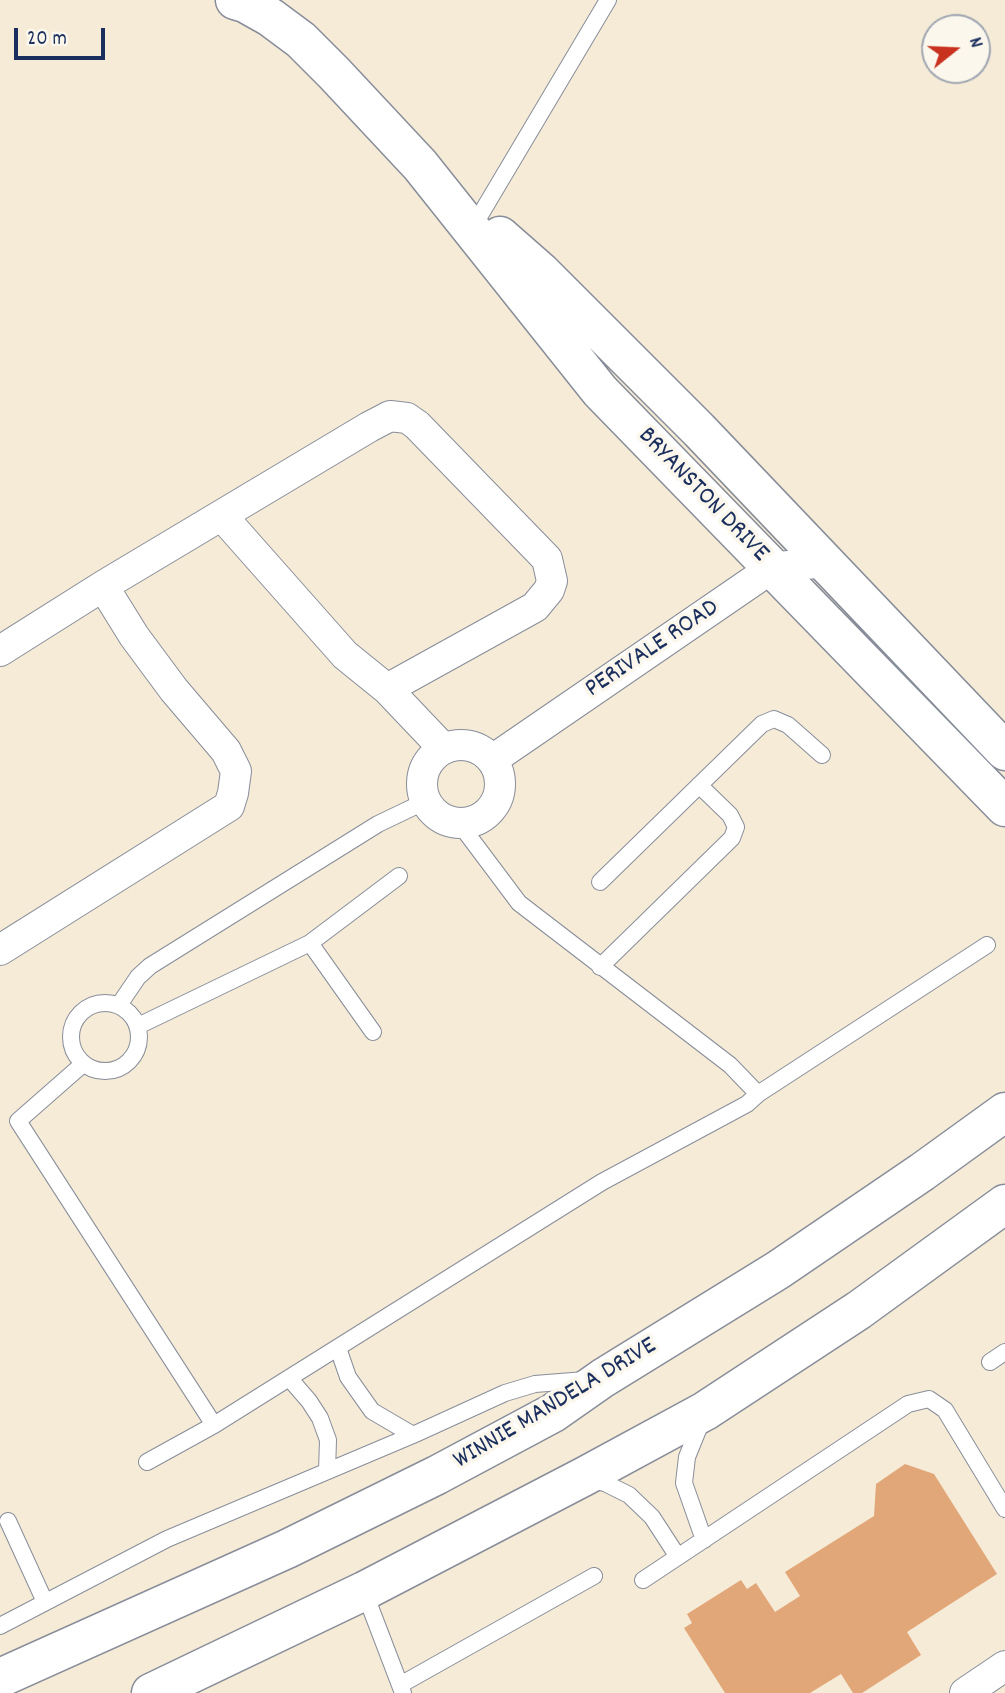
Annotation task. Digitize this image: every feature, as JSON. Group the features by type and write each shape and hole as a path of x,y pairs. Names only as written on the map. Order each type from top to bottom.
{"main road":[{"name":"BRYANSTON DRIVE","path":"242,1 301,40 420,165 541,272 699,430 1005,751"},
{"name":"BRYANSTON DRIVE","path":"420,165 600,391 1005,807"},
{"name":"WINNIE MANDELA DRIVE","path":"0,1678 287,1549 437,1475 553,1413 603,1378 778,1270 1005,1112"},
{"path":"151,1693 364,1591 705,1411 859,1310 1005,1204"}],"street":[{"path":"0,652 103,586 390,416 407,418 417,425 547,559 552,581 549,590 535,607 387,689"},
{"path":"222,516 345,655 387,689 444,749"},
{"name":"PERIVALE ROAD","path":"492,760 772,568 823,562"},
{"path":"0,950 229,806 233,793 236,771 226,751 174,690 142,647 103,586"},
{"path":"457,745 470,746 482,751 492,760 500,784 498,796 484,816 460,823 447,821 426,801 422,780 426,767 433,756 444,749 457,745"},
{"path":"965,1693 1005,1666"}],"lane":[{"path":"479,217 608,0"},
{"path":"600,882 762,724 774,719 788,725 822,755"},
{"path":"600,967 732,838 736,827 730,815 699,785"},
{"path":"118,1005 138,977 150,966 379,824 426,801"},
{"path":"460,823 510,893 600,967 730,1065 758,1094"},
{"path":"138,1026 310,943 399,876"},
{"path":"310,943 373,1032"},
{"path":"147,1462 215,1425 602,1182 747,1104 758,1094 987,944"},
{"path":"102,1003 118,1005 132,1015 138,1026 138,1048 125,1065 115,1070 104,1071 83,1063 72,1045 71,1033 81,1012 102,1003"},
{"path":"83,1063 18,1121 215,1425"},
{"path":"338,1348 348,1377 372,1411 413,1435"},
{"path":"990,1362 1005,1352"},
{"path":"289,1378 320,1418 328,1440 327,1471"},
{"path":"0,1626 167,1539 506,1393 535,1384 603,1378"},
{"path":"643,1580 908,1404 929,1399 945,1410 1005,1509"},
{"path":"704,1539 684,1483 687,1457 705,1411"},
{"path":"584,1476 629,1495 652,1517 678,1557"},
{"path":"8,1521 45,1602"},
{"path":"364,1591 401,1689 594,1576"}],"building":[{"path":"905,1464 934,1474 997,1574 907,1632 921,1655 862,1693 853,1693 841,1674 810,1693 725,1693 684,1628 692,1623 687,1614 741,1580 747,1589 756,1583 775,1612 800,1596 785,1572 874,1516 876,1484"}]}
